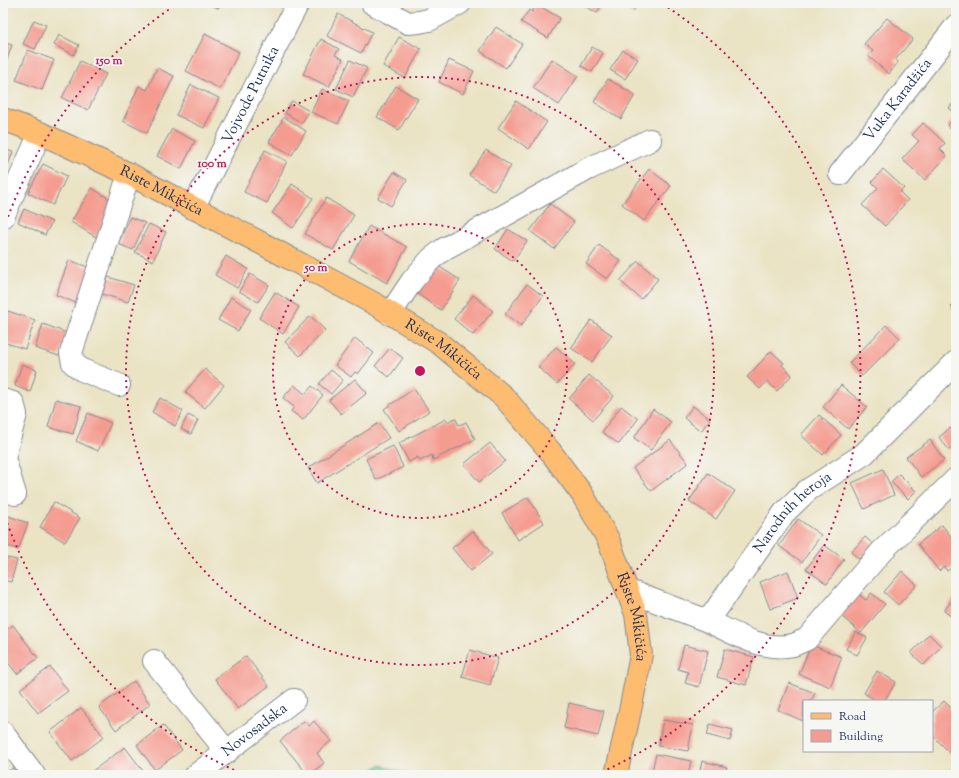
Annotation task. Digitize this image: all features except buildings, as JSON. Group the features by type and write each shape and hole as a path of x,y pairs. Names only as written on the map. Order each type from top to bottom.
{"main road":[{"name":"Riste Mikičića","path":"3,119 40,133 128,174 374,304 439,343 504,397 550,451 582,494 608,539 636,614 641,655 632,706 616,775"}],"street":[{"name":"Vojvode Putnika","path":"193,208 298,3"},
{"path":"372,3 408,22 429,20 460,3"},
{"name":"Vuka Karadžića","path":"840,174 956,26"},
{"path":"3,217 40,133"},
{"path":"390,314 412,281 431,259 444,249 588,169 650,140"},
{"path":"119,385 82,370 72,363 71,354 128,174"},
{"name":"Narodnih heroja","path":"708,621 784,513 808,490 864,454 956,362"},
{"path":"3,400 13,403 16,414 4,458 15,494"},
{"path":"628,591 708,621 753,642 774,647 794,645 807,639 881,552 956,480"},
{"path":"154,661 227,752"},
{"name":"Novosadska","path":"196,775 294,700"},
{"path":"3,733 34,775"}],"green space":[{"path":"380,765 411,775 365,775"}]}
